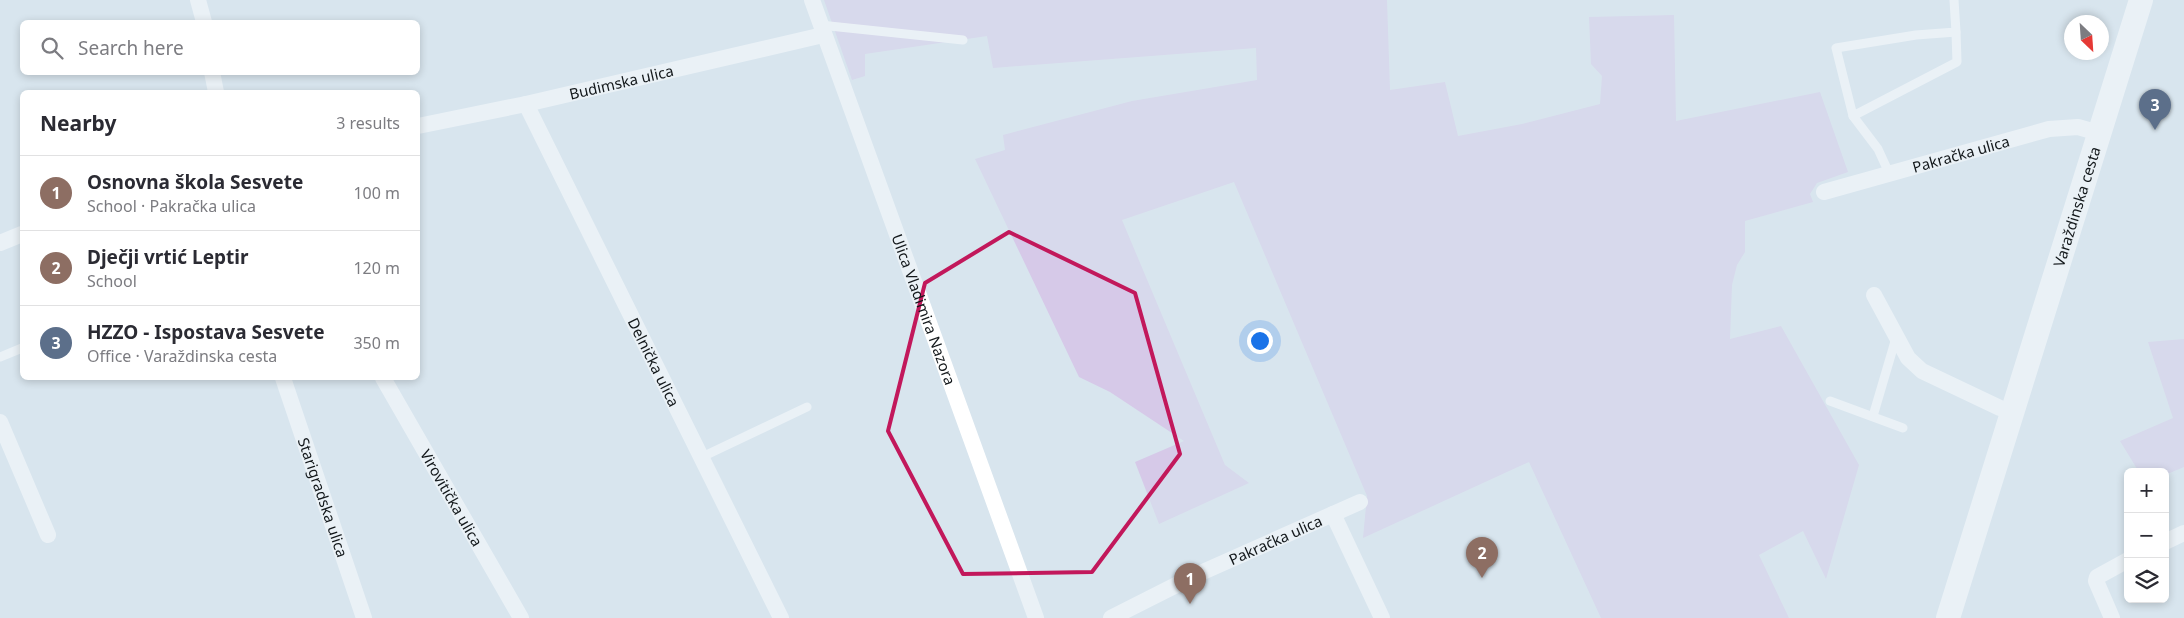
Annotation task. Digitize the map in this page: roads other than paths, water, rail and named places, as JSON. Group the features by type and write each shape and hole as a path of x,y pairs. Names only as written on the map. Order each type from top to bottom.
{"main road":[{"name":"Varaždinska cesta","path":"1948,618 2141,0"}],"street":[{"path":"198,0 203,20"},
{"name":"Ulica Vladimira Nazora","path":"812,0 1036,618"},
{"name":"Budimska ulica","path":"420,126 526,104 822,30"},
{"path":"213,75 216,90"},
{"name":"Delnička ulica","path":"526,104 782,618"},
{"name":"Pakračka ulica","path":"1824,192 2049,129 2078,128 2099,133"},
{"path":"0,243 20,235"},
{"path":"1874,295 1908,358 1922,372 2012,412"},
{"name":"Starigradska ulica","path":"284,380 364,618"},
{"name":"Virovitička ulica","path":"384,380 521,618"},
{"path":"0,422 48,535"},
{"name":"Pakračka ulica","path":"1111,618 1196,575 1360,502"},
{"path":"1333,514 1382,618"},
{"path":"2169,540 2184,533"},
{"path":"2112,618 2096,581 2097,577 2124,562"}],"lane":[{"path":"1853,116 1957,62 1954,0"},
{"path":"822,30 963,40"},
{"path":"1889,173 1878,149 1853,116 1836,48 1916,35 1956,32"},
{"path":"1873,416 1896,338"},
{"path":"0,357 20,349"},
{"path":"1830,401 1903,428"},
{"path":"702,457 807,408"}],"place":[{"name":"HZZO - Ispostava Sesvete","path":"2155,130"},
{"name":"Dječji vrtić Leptir","path":"1482,578"},
{"name":"Osnovna škola Sesvete","path":"1190,604"}]}
